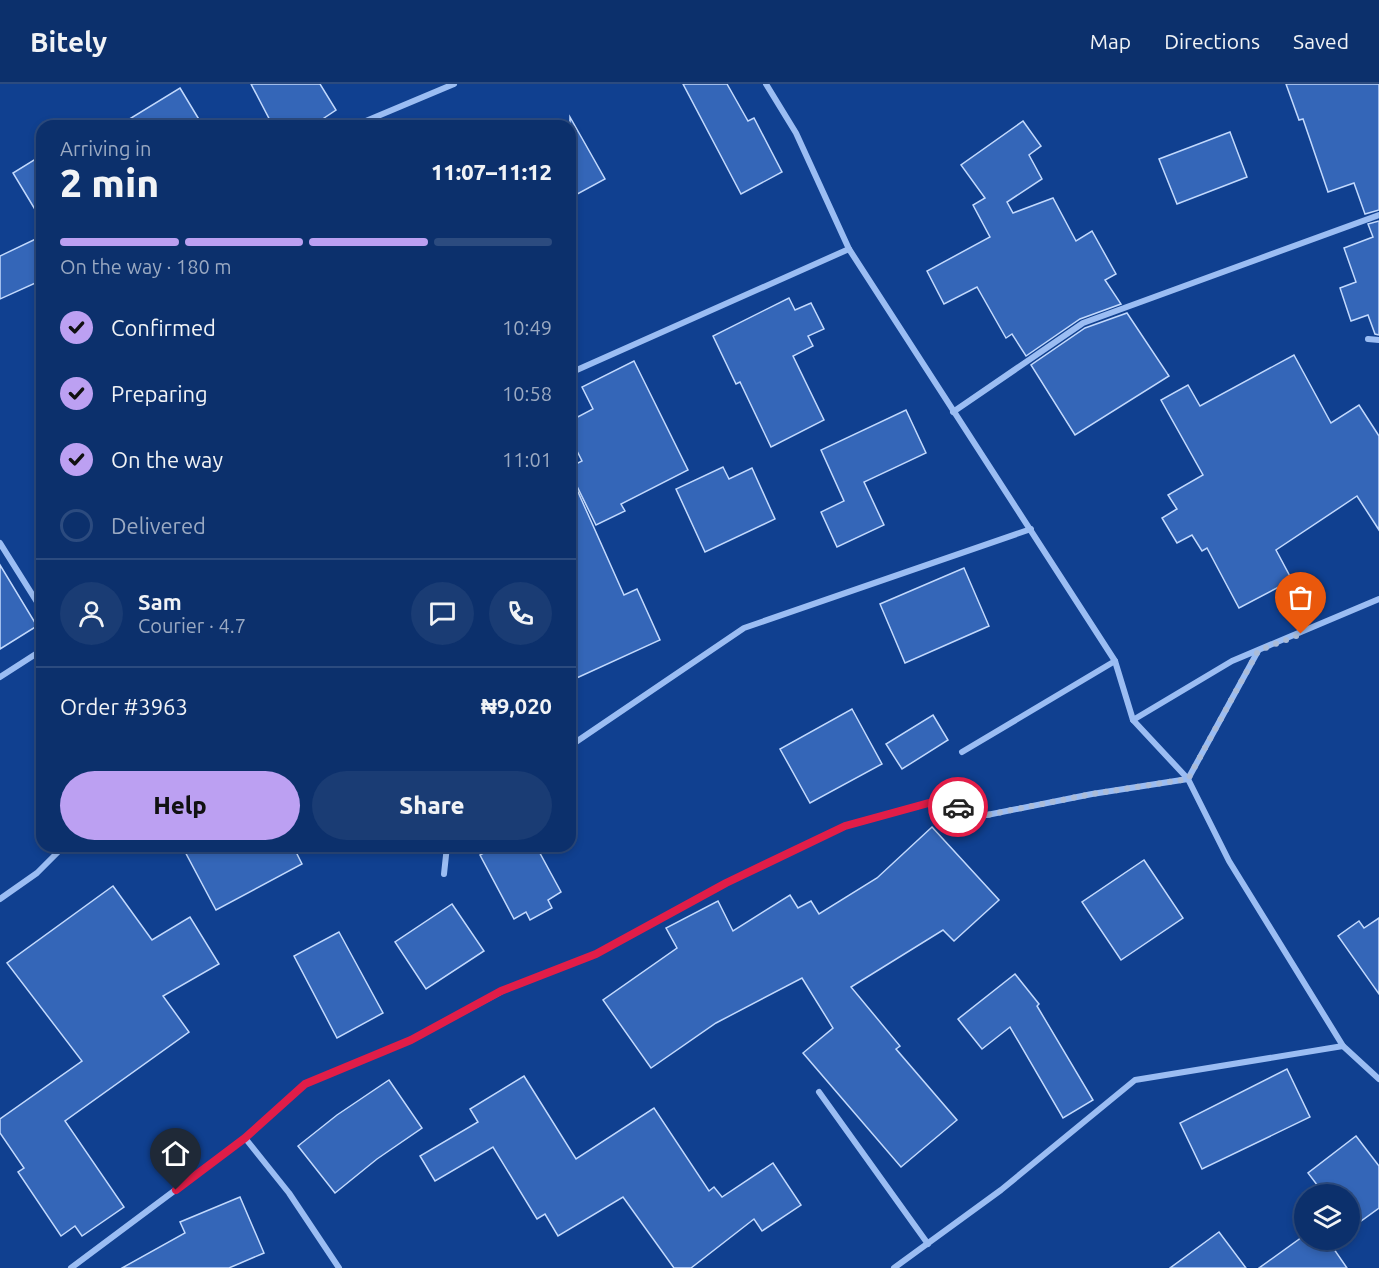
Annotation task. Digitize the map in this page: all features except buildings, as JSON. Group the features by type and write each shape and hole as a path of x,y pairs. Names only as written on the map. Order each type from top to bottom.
{"street":[{"path":"368,120 454,84"},
{"path":"766,84 796,133 849,249 1115,661 1133,720 1188,779 1228,861 1343,1046 1379,1079"},
{"path":"953,412 1083,323 1379,214"},
{"path":"576,370 849,249"},
{"path":"1368,339 1379,340"},
{"path":"576,742 744,628 1030,529"},
{"path":"0,543 36,600"},
{"path":"1133,720 1232,661 1379,599"},
{"path":"1188,779 1258,651"},
{"path":"0,677 36,654"},
{"path":"962,752 1115,661"},
{"path":"71,1268 245,1138 305,1084 411,1040 501,991 596,954 726,883 845,826 936,801 987,815 1092,794 1188,779"},
{"path":"0,899 37,873 58,852"},
{"path":"444,874 446,852"},
{"path":"894,1268 1001,1191 1135,1080 1343,1046"},
{"path":"819,1092 928,1244"},
{"path":"245,1138 289,1193 339,1268"}],"way so far":[{"path":"958,807 987,815 1092,794 1188,779 1258,651 1301,634"}],"route":[{"path":"176,1190 245,1138 305,1084 411,1040 501,991 596,954 726,883 845,826 936,801 958,807"}]}
